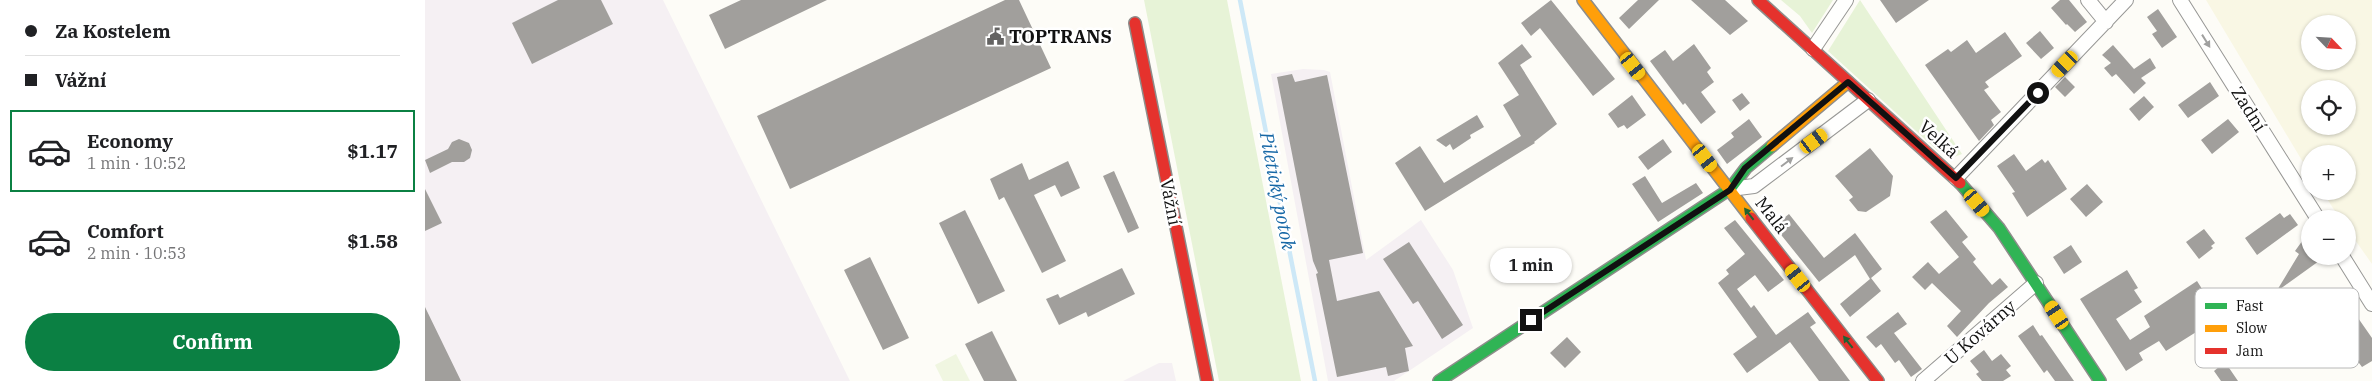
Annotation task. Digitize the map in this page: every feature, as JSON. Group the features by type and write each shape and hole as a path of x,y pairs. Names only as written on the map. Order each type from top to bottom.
{"street":[{"name":"Velká","path":"1758,0 1956,178 1999,228 2037,282 2100,381"},
{"path":"1813,49 1846,0"},
{"path":"2088,0 2106,22"},
{"path":"1956,178 2126,0"},
{"name":"Zadní","path":"2180,0 2312,210"},
{"name":"Malá","path":"1584,2 1878,381"},
{"name":"Vážní","path":"1135,23 1207,381"},
{"path":"1439,381 1730,190 1745,168 1848,82"},
{"path":"1730,190 1754,186 1868,100"},
{"path":"2348,265 2372,304"},
{"name":"U Kovárny","path":"1923,381 2037,282"}],"shaded area":[{"path":"425,0 663,0 850,381 425,381"},
{"path":"2206,0 2372,0 2372,264 2356,241 2356,210 2334,210 2328,200 2356,200 2356,145 2301,145 2301,159"},
{"path":"1303,69 1330,72 1366,260 1421,220 1453,270 1473,328 1394,381 1328,381 1271,74"},
{"path":"1159,363 1172,363 1176,381 1123,381"}],"green space":[{"path":"1144,0 1227,0 1301,381 1219,381"},
{"path":"1781,0 1833,0 1812,33 1800,16"},
{"path":"1860,0 1962,154 1954,157 1938,151 1828,51"},
{"path":"956,354 970,381 943,381 935,365"}],"building":[{"path":"558,0 601,0 613,24 532,64 512,23"},
{"path":"741,0 827,0 725,49 709,15"},
{"path":"1005,0 1019,0 1051,68 790,189 757,116"},
{"path":"1551,0 1615,79 1593,96 1540,28 1531,36 1521,23"},
{"path":"1638,0 1659,0 1629,29 1619,18"},
{"path":"1691,0 1725,0 1748,21 1730,35"},
{"path":"1880,0 1929,0 1896,23"},
{"path":"2060,0 2069,0 2087,22 2075,32 2051,8"},
{"path":"2158,9 2177,37 2162,48 2152,34 2157,31 2147,17"},
{"path":"2040,31 2054,48 2041,59 2026,43"},
{"path":"2005,32 2022,56 1985,82 1989,87 1984,90 2001,112 1991,120 1994,125 1979,141 1925,65 1948,49 1951,52 1967,40 1976,53"},
{"path":"1522,44 1532,57 1520,65 1557,124 1535,143 1425,211 1395,163 1420,146 1444,183 1521,136 1503,105 1519,95 1498,63"},
{"path":"1694,44 1711,68 1707,72 1714,82 1701,92 1716,112 1701,124 1685,103 1683,105 1650,61 1665,50 1673,61"},
{"path":"2113,45 2134,69 2150,58 2156,68 2141,78 2146,83 2134,94 2116,74 2112,77 2104,68 2111,63 2102,55"},
{"path":"1292,74 1295,82 1327,75 1363,253 1329,260 1337,301 1379,291 1413,346 1405,348 1409,371 1388,376 1386,367 1337,377 1316,274 1318,273 1313,261 1277,77"},
{"path":"2065,77 2075,87 2065,97 2055,87"},
{"path":"2210,82 2219,96 2188,118 2178,105"},
{"path":"1742,93 1750,103 1740,111 1732,100"},
{"path":"1632,95 1646,115 1627,129 1624,125 1618,128 1608,114"},
{"path":"2144,96 2154,107 2139,121 2129,109"},
{"path":"1477,115 1484,127 1470,135 1471,138 1453,150 1450,144 1446,147 1436,140"},
{"path":"1749,119 1762,137 1727,164 1717,150 1734,137 1731,133"},
{"path":"2228,119 2239,132 2212,154 2201,140"},
{"path":"459,139 469,143 472,150 470,158 464,162 452,162 430,173 425,160 448,149 452,142"},
{"path":"1663,139 1672,152 1648,170 1638,157"},
{"path":"1870,148 1893,176 1890,196 1866,212 1858,211 1849,200 1853,197 1835,176"},
{"path":"2014,154 2026,171 2042,159 2045,163 2048,160 2067,189 2027,217 2012,193 2015,192 1997,166"},
{"path":"1068,161 1080,188 1061,197 1055,185 1034,195 1066,261 1042,273 1004,197 999,200 990,179 1022,163 1029,180"},
{"path":"1114,171 1139,228 1128,233 1103,176"},
{"path":"1645,176 1662,203 1696,183 1703,193 1658,222 1632,184"},
{"path":"2087,184 2103,202 2086,217 2070,199"},
{"path":"425,189 442,223 425,231"},
{"path":"965,210 1005,291 978,304 939,223"},
{"path":"1946,210 1968,237 1962,242 1976,259 1973,262 1992,285 2000,278 2008,287 1989,303 1957,337 1947,326 1961,311 1932,283 1925,290 1912,277 1928,262 1939,274 1959,257 1930,222"},
{"path":"2280,213 2284,218 2290,214 2298,225 2257,255 2245,238"},
{"path":"1789,214 1824,258 1855,233 1882,269 1871,278 1881,291 1850,317 1840,304 1870,279 1855,255 1819,282 1774,226"},
{"path":"1735,220 1784,280 1768,292 1755,275 1737,289 1751,308 1754,305 1776,335 1808,312 1816,323 1810,327 1850,381 1819,381 1790,342 1747,373 1733,354 1757,337 1718,283 1729,274 1726,270 1745,254 1724,228"},
{"path":"2204,229 2215,243 2211,246 2213,248 2199,259 2186,242"},
{"path":"1409,242 1463,325 1442,339 1418,301 1413,304 1383,259"},
{"path":"2301,243 2301,265 2314,265 2282,288 2278,288 2299,254 2295,251"},
{"path":"2071,245 2082,262 2064,274 2053,257"},
{"path":"870,257 909,338 883,350 844,270"},
{"path":"1122,268 1135,294 1088,317 1086,312 1059,325 1046,299 1058,294 1060,298"},
{"path":"2127,270 2138,288 2134,290 2142,302 2116,319 2130,340 2150,327 2144,316 2197,281 2201,288 2195,288 2195,333 2166,351 2159,341 2139,353 2143,360 2126,371 2080,299"},
{"path":"425,307 461,381 425,381"},
{"path":"1898,312 1907,324 1894,333 1922,369 1911,377 1899,360 1895,363 1881,344 1876,348 1866,337"},
{"path":"2359,319 2372,338 2372,361 2362,367 2359,363"},
{"path":"2033,325 2074,381 2055,381 2047,370 2044,373 2018,336"},
{"path":"992,331 1017,381 984,381 965,344"},
{"path":"1567,337 1581,352 1565,368 1550,353"},
{"path":"1984,350 1992,361 2001,354 2011,366 2006,370 2011,376 2003,381 1982,381 1976,374 1979,372 1970,361"},
{"path":"2218,368 2229,368 2238,381 2221,381 2214,371"}],"waterway":[{"name":"Piletický potok","path":"1240,0 1315,381"}],"traffic: fast":[{"path":"1439,381 1730,189 1746,168 1772,146"},
{"path":"1960,183 1999,228 2100,381"}],"traffic: slow":[{"path":"1583,0 1751,218"},
{"path":"1772,146 1848,82"}],"traffic: jam":[{"path":"1758,0 1960,183"},
{"path":"1135,23 1207,381"},
{"path":"1751,218 1878,381"}],"place":[{"name":"TOPTRANS","path":"995,36"}],"route":[{"path":"1531,320 1730,190 1745,168 1848,82 1956,178 2038,93"}]}
